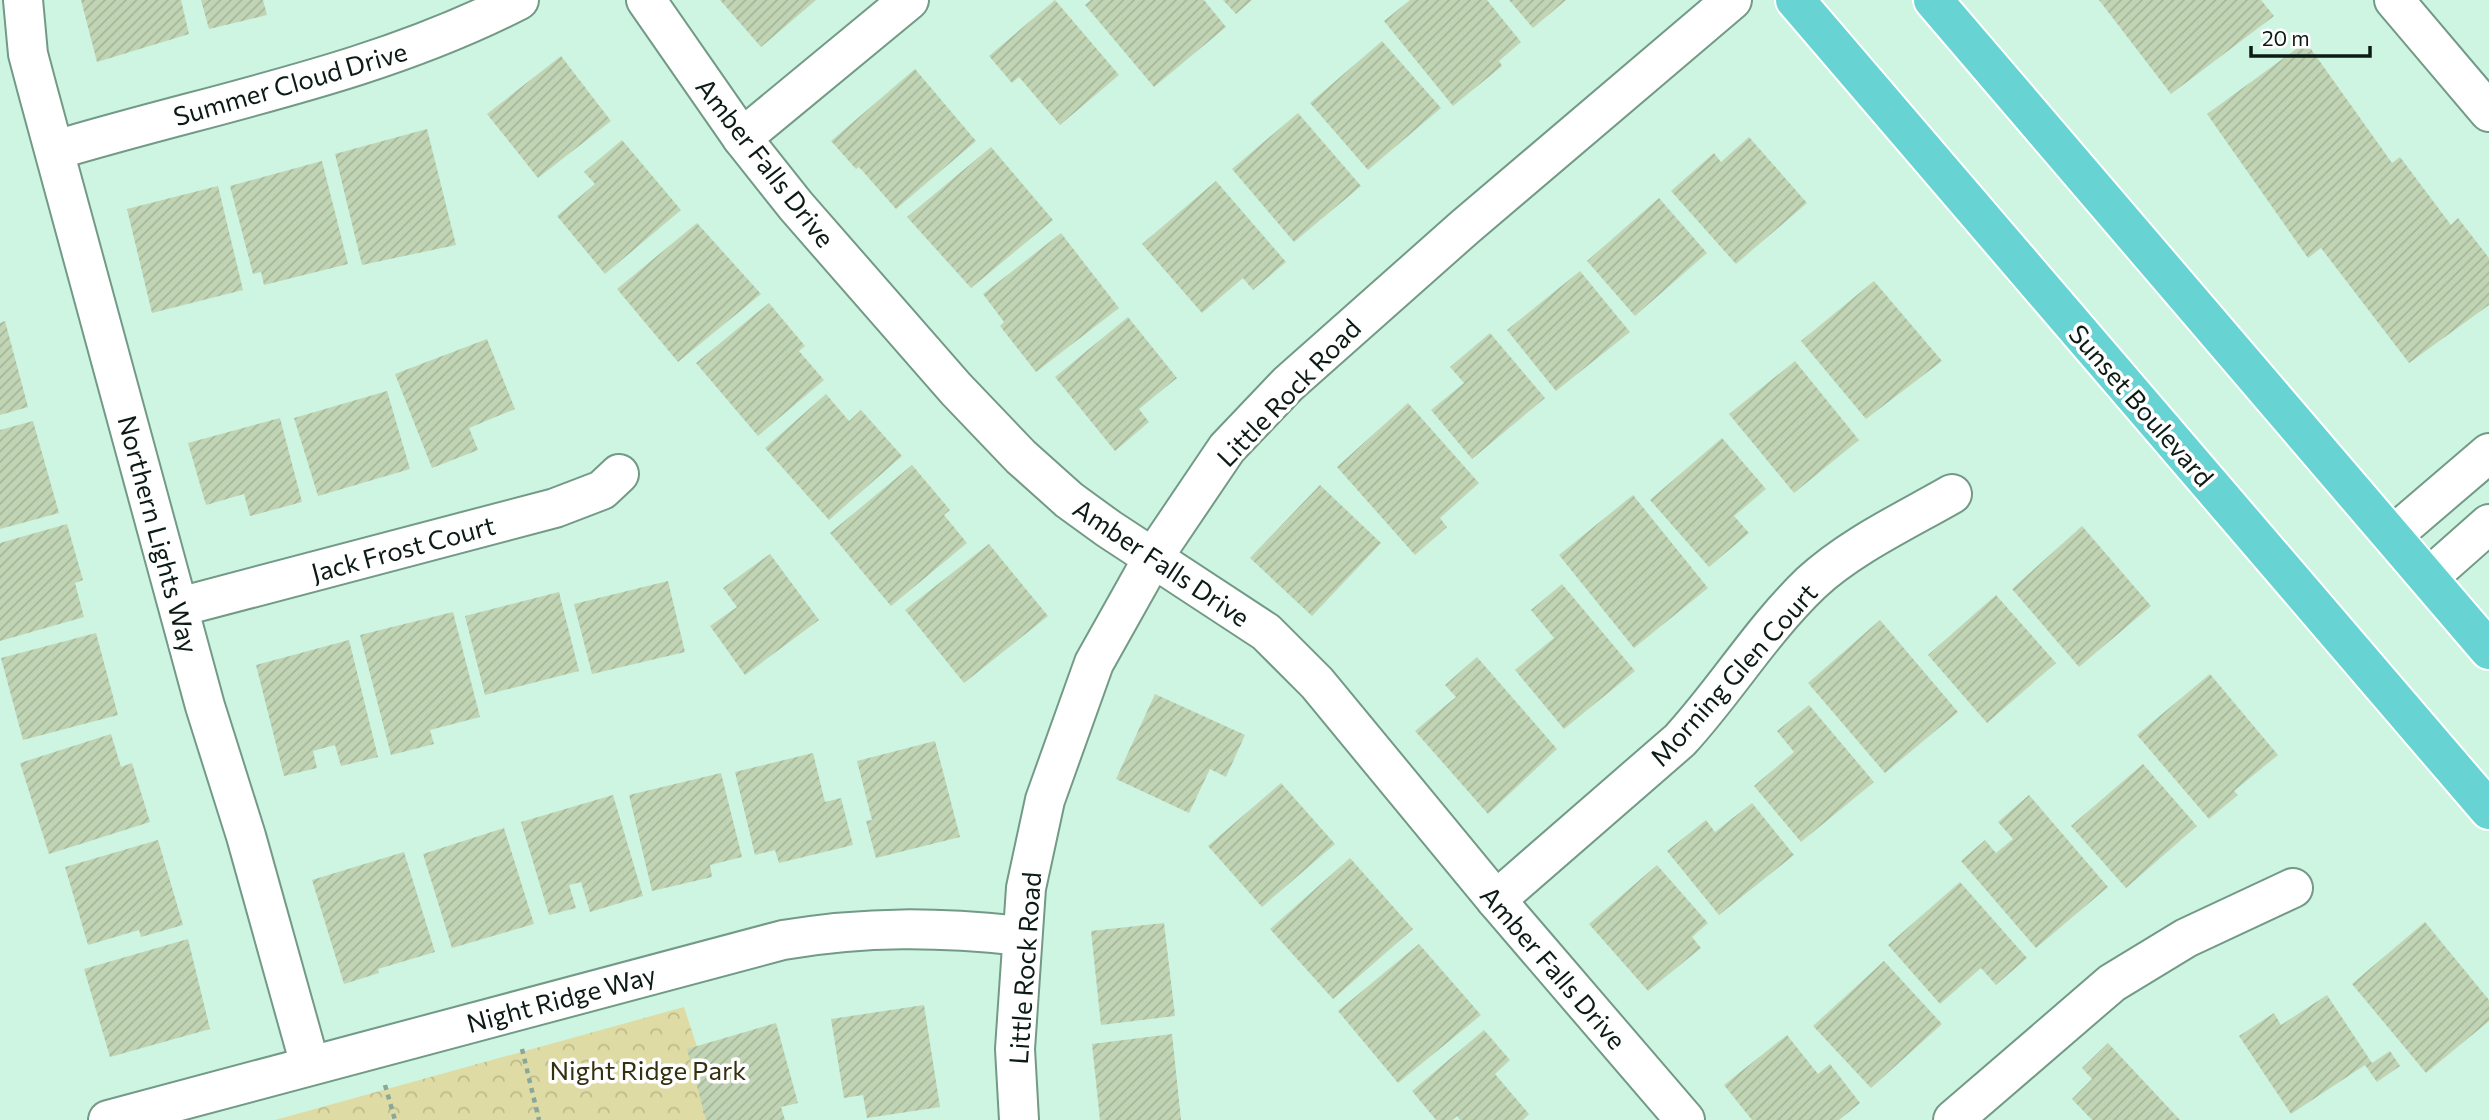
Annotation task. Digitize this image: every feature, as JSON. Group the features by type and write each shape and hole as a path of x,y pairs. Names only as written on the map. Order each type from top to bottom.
{"main road":[{"name":"Sunset Boulevard","path":"1795,0 2489,810"},
{"path":"1933,0 2489,650"}],"street":[{"name":"Northern Lights Way","path":"23,0 28,54 178,607 310,1065"},
{"name":"Summer Cloud Drive","path":"56,150 369,64 463,29 519,0"},
{"name":"Amber Falls Drive","path":"646,0 742,138 796,206 947,379 1021,457 1108,529 1154,556 1266,632 1317,683 1496,900 1685,1120"},
{"path":"742,138 909,0"},
{"name":"Little Rock Road","path":"1019,1120 1014,1049 1026,888 1045,800 1094,663 1154,556 1227,448 1288,384 1445,244 1732,0"},
{"path":"2404,4 2489,111"},
{"path":"2392,537 2489,453"},
{"name":"Jack Frost Court","path":"178,607 555,508 602,491 620,474"},
{"name":"Morning Glen Court","path":"1496,900 1680,740 1706,712 1779,615 1814,581 1856,550 1952,494"},
{"path":"2428,578 2489,524"},
{"path":"1965,1116 2112,983 2186,938 2293,888"},
{"name":"Night Ridge Way","path":"108,1120 783,940 842,930 890,928 1023,936"}],"path":[{"path":"521,1044 539,1120"},
{"path":"384,1081 395,1120"}],"green space":[{"name":"Night Ridge Park","path":"684,1007 721,1120 275,1120"}],"building":[{"path":"81,0 181,0 189,34 97,62"},
{"path":"201,0 263,0 267,15 209,29"},
{"path":"720,0 816,0 761,47"},
{"path":"1055,0 1119,75 1060,125 1019,77 1012,83 989,56"},
{"path":"1091,0 1204,0 1226,27 1154,87 1085,5"},
{"path":"1223,0 1252,0 1236,14"},
{"path":"1410,0 1487,0 1521,42 1499,61 1502,66 1453,106 1384,21"},
{"path":"1509,0 1566,0 1533,28"},
{"path":"2099,0 2261,0 2274,16 2171,94"},
{"path":"1382,41 1441,108 1368,170 1310,103"},
{"path":"2306,42 2392,163 2400,157 2451,225 2458,218 2489,258 2489,305 2409,363 2321,248 2308,258 2207,114"},
{"path":"561,56 611,121 538,178 487,114"},
{"path":"915,69 976,141 896,209 859,167 856,169 831,141"},
{"path":"1298,113 1361,186 1294,242 1232,169"},
{"path":"427,129 456,245 362,265 335,154"},
{"path":"1749,137 1807,203 1736,264 1671,191 1714,153 1721,162"},
{"path":"622,140 681,210 605,274 557,216 595,184 584,172"},
{"path":"991,147 1053,220 971,288 907,217"},
{"path":"322,161 348,264 264,285 261,272 253,274 230,186"},
{"path":"1216,181 1286,262 1253,290 1243,278 1202,313 1142,244"},
{"path":"218,186 243,290 152,313 127,209"},
{"path":"1659,198 1707,253 1635,316 1587,261"},
{"path":"697,223 761,294 678,362 617,289"},
{"path":"1061,233 1119,308 1036,372 1000,326 1004,322 983,294"},
{"path":"1580,271 1630,332 1556,391 1507,330"},
{"path":"1874,281 1942,361 1866,419 1801,341"},
{"path":"769,303 805,346 799,351 824,380 758,436 696,363"},
{"path":"1128,317 1177,378 1139,409 1149,422 1115,451 1055,377"},
{"path":"5,321 28,407 0,415 0,323"},
{"path":"1490,333 1545,398 1472,459 1431,410 1464,383 1450,367"},
{"path":"487,339 515,409 469,428 478,450 432,468 395,374"},
{"path":"1795,361 1859,440 1794,493 1729,414"},
{"path":"387,391 410,469 318,496 294,418"},
{"path":"826,394 849,421 861,410 902,456 829,520 765,448"},
{"path":"1408,403 1479,483 1440,518 1447,527 1415,555 1337,467"},
{"path":"280,418 302,502 250,516 244,494 206,505 188,443"},
{"path":"33,421 59,513 0,529 0,430"},
{"path":"1722,438 1766,489 1734,516 1749,533 1709,567 1650,500"},
{"path":"912,465 950,510 944,515 967,543 891,606 830,533"},
{"path":"1320,485 1381,543 1312,616 1250,558"},
{"path":"1633,495 1708,588 1634,648 1559,555"},
{"path":"67,524 83,580 75,583 84,617 0,641 0,543"},
{"path":"2082,526 2151,606 2079,667 2012,589"},
{"path":"989,544 1048,616 964,683 905,610"},
{"path":"770,554 819,620 745,675 710,626 737,607 723,588"},
{"path":"668,581 685,652 592,674 574,604"},
{"path":"1562,584 1635,671 1564,729 1515,670 1554,638 1531,610"},
{"path":"559,592 579,671 485,695 465,616"},
{"path":"1996,595 2056,663 1987,723 1928,655"},
{"path":"453,612 480,717 430,730 434,744 391,755 360,635"},
{"path":"1880,620 1958,712 1885,773 1808,683"},
{"path":"96,633 118,715 23,740 1,658"},
{"path":"349,640 378,757 341,766 335,745 313,751 317,768 284,776 256,665"},
{"path":"1477,657 1557,749 1488,814 1415,731 1456,697 1445,685"},
{"path":"2210,674 2278,755 2234,791 2238,795 2209,819 2137,735"},
{"path":"1155,694 1245,735 1226,777 1210,769 1189,813 1116,779"},
{"path":"1809,705 1874,782 1801,842 1754,786 1794,752 1777,731"},
{"path":"111,734 121,767 132,763 150,822 49,854 20,763"},
{"path":"935,741 960,837 876,858 866,821 872,820 857,761"},
{"path":"813,753 825,802 841,798 853,845 779,863 775,850 755,855 735,772"},
{"path":"2143,764 2197,826 2126,888 2071,826"},
{"path":"721,773 742,857 710,865 712,877 652,891 629,795"},
{"path":"1281,783 1335,844 1262,907 1208,846"},
{"path":"613,795 643,896 590,912 581,882 569,885 576,908 549,915 521,822"},
{"path":"2029,795 2108,887 2036,948 1961,861 1985,840 1996,853 2013,839 1998,822"},
{"path":"1752,803 1794,855 1719,915 1667,851 1706,820 1715,832"},
{"path":"504,828 534,924 452,948 423,854"},
{"path":"158,840 183,925 141,937 139,930 88,945 65,867"},
{"path":"404,852 435,952 378,969 379,973 344,984 312,880"},
{"path":"1350,858 1413,929 1333,999 1270,929"},
{"path":"1657,865 1708,923 1692,937 1701,948 1648,991 1589,924"},
{"path":"1960,882 2027,958 1996,985 1981,968 1940,1004 1888,945"},
{"path":"2425,922 2489,1000 2489,1021 2426,1073 2352,984"},
{"path":"1164,923 1175,1016 1101,1025 1091,931"},
{"path":"188,939 210,1029 110,1057 84,969"},
{"path":"1419,944 1481,1015 1398,1083 1338,1011"},
{"path":"1884,961 1942,1024 1871,1088 1813,1026"},
{"path":"2327,995 2372,1063 2390,1051 2400,1066 2377,1082 2365,1065 2291,1114 2239,1036 2274,1013 2281,1025"},
{"path":"924,1005 940,1107 867,1118 863,1095 844,1098 831,1019"},
{"path":"776,1023 798,1103 781,1107 785,1120 706,1120 687,1049"},
{"path":"1484,1030 1510,1060 1495,1074 1529,1114 1523,1120 1460,1120 1457,1116 1452,1120 1436,1120 1412,1091"},
{"path":"1172,1034 1181,1120 1100,1120 1092,1044"},
{"path":"1787,1035 1818,1074 1830,1064 1860,1103 1839,1120 1752,1120 1724,1085"},
{"path":"2108,1043 2180,1120 2092,1120 2072,1099 2092,1079 2082,1068"}]}
